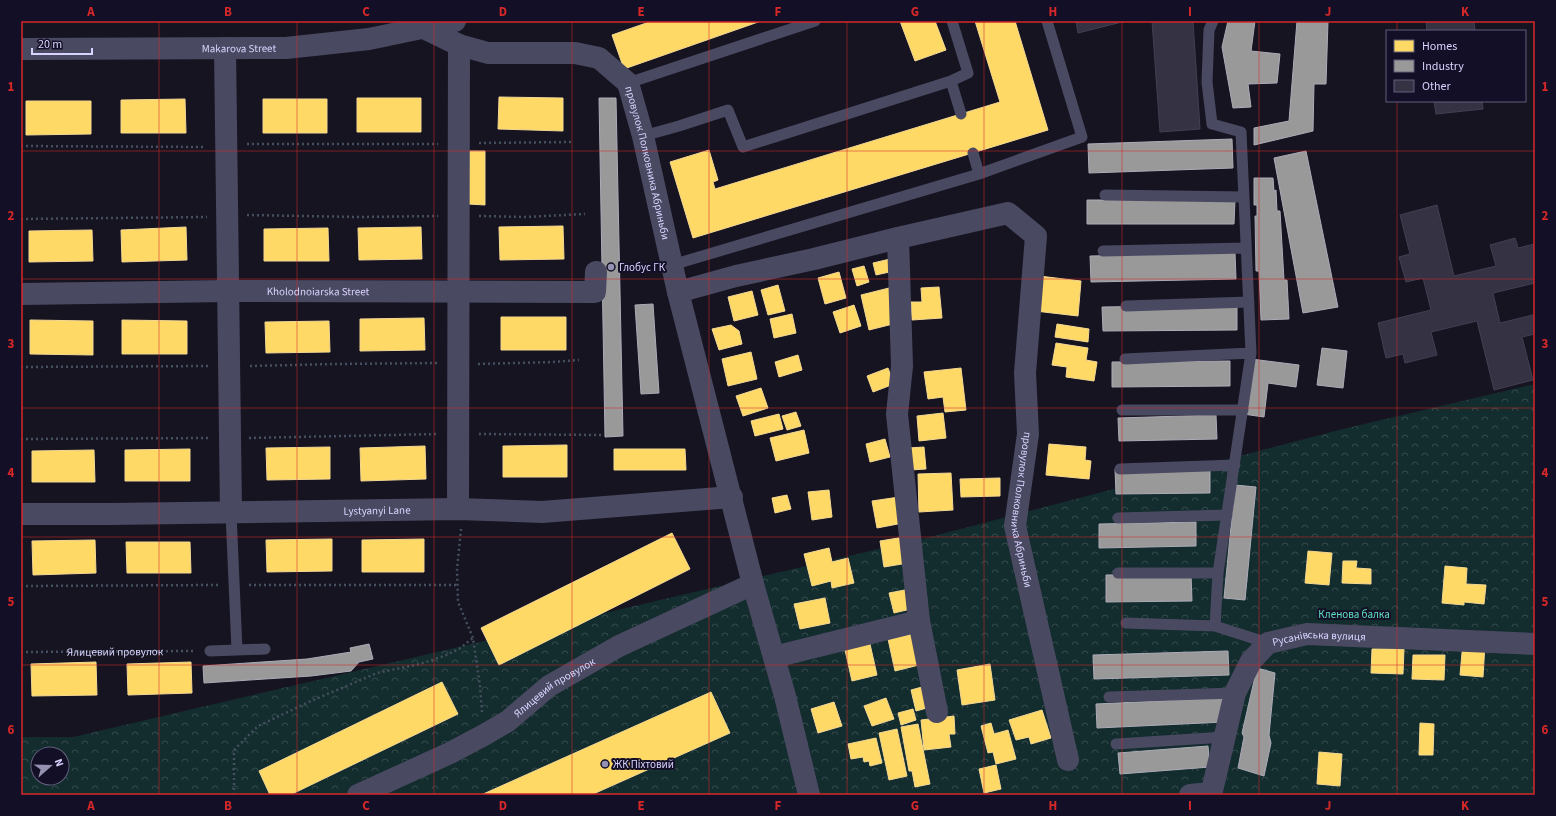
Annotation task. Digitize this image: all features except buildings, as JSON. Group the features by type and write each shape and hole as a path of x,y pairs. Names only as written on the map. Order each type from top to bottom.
{"street":[{"name":"Makarova Street","path":"21,49 286,48 368,39 455,21"},
{"name":"провулок Полковника Абриньби","path":"424,28 459,45 488,53 575,53 599,58 628,83 643,136 678,292 732,497 753,584 785,696 809,795"},
{"path":"458,509 459,45"},
{"path":"224,48 229,292 228,366 231,513"},
{"name":"провулок Полковника Абриньби","path":"678,292 736,276 1008,213 1036,236 1025,373 1028,434 1015,526 1068,760"},
{"path":"898,238 902,366 897,414 919,621 937,712"},
{"name":"Kholodnoiarska Street","path":"21,294 458,291 595,292 596,272"},
{"name":"Lystyanyi Lane","path":"21,514 231,513 458,509 542,512 732,497"},
{"name":"Ялицевий провулок","path":"358,795 450,753 484,735 508,721 549,686 619,646 753,584"},
{"path":"774,657 919,621"},
{"name":"Русанівська вулиця","path":"1204,794 1225,737 1235,693 1251,661 1268,643 1307,634 1535,644"}],"lane":[{"path":"628,83 815,21"},
{"path":"643,136 728,110 743,147 951,81 968,73 952,21"},
{"path":"672,265 979,174 1082,137 1047,21"},
{"path":"1213,21 1209,30 1206,82 1212,124 1241,132 1251,353 1218,573 1215,626"},
{"path":"951,81 961,114"},
{"path":"973,153 979,174"},
{"path":"1106,195 1244,197"},
{"path":"1103,251 1246,248"},
{"path":"1126,306 1249,302"},
{"path":"1125,359 1251,353"},
{"path":"1122,410 1243,410"},
{"path":"1120,469 1234,465"},
{"path":"231,513 237,650"},
{"path":"1118,518 1227,516"},
{"path":"1118,573 1218,573"},
{"path":"1126,623 1215,626 1268,643"},
{"path":"210,651 265,649"},
{"path":"1109,697 1235,693"},
{"path":"1116,744 1225,737"}],"path":[{"path":"21,146 216,147 226,144 459,144 574,142"},
{"path":"21,219 163,218 227,215 526,217 585,214"},
{"path":"21,367 553,362 579,360"},
{"path":"21,439 229,438 459,434 602,435"},
{"path":"458,509 462,518 457,569 458,602 473,638 480,686 484,735"},
{"path":"234,795 234,750 258,726 311,701 377,673 420,664 444,656 459,649 473,638"},
{"name":"Ялицевий провулок","path":"21,652 210,651"}],"green space":[{"name":"Кленова балка","path":"1535,384 1535,795 21,795 21,737 73,737 930,537 1343,429"}],"place":[{"name":"Глобус ГК","path":"611,267"},
{"name":"ЖК Піхтовий","path":"605,764"}]}
